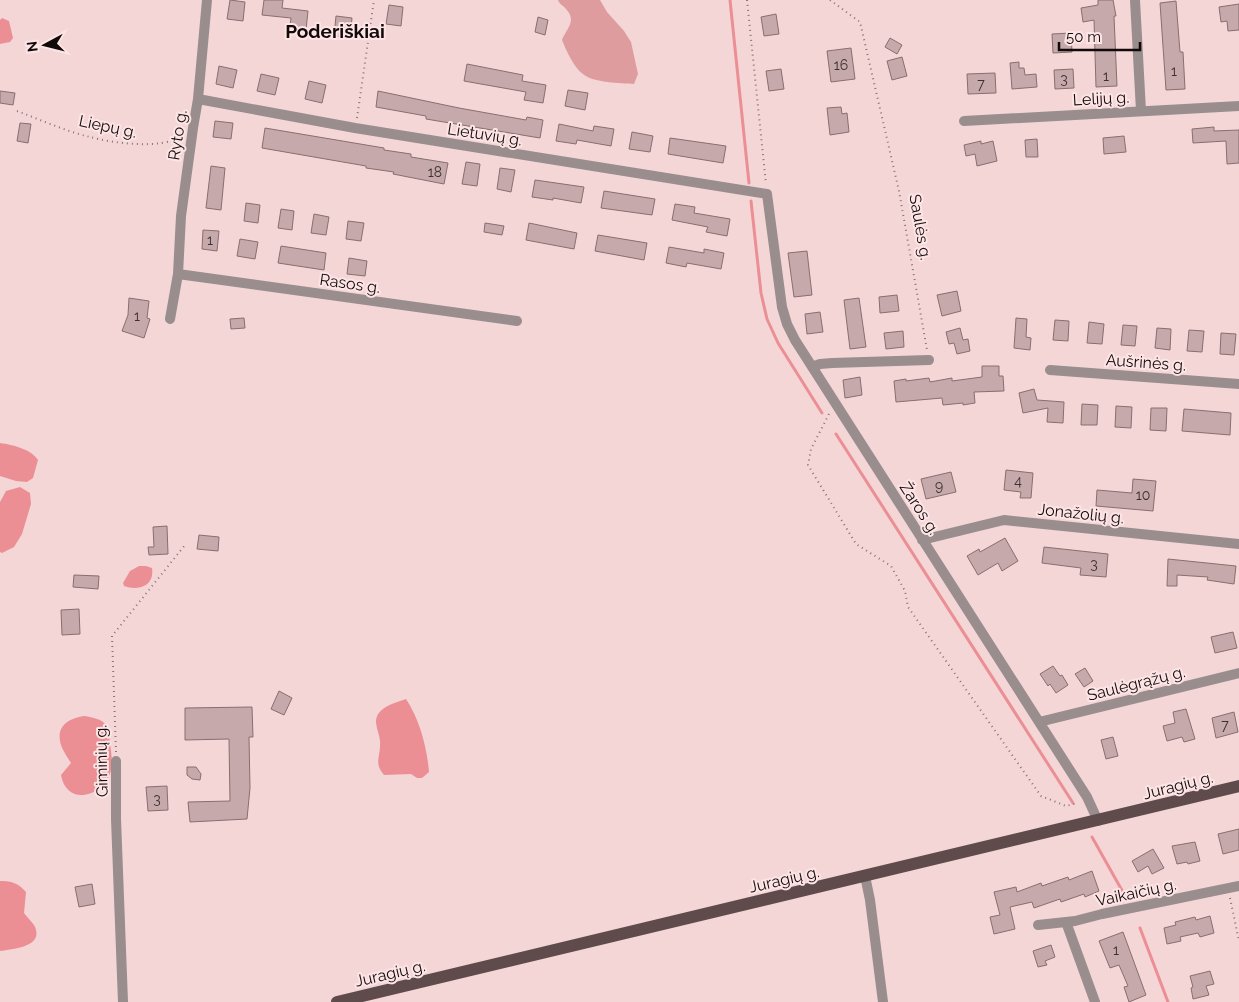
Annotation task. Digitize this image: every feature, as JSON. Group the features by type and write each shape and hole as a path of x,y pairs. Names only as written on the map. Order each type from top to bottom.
{"main road":[{"name":"Juragių g.","path":"337,1002 379,997 864,876 1239,786"}],"street":[{"name":"Ryto g.","path":"170,319 178,274 182,216 192,128 198,99 207,0"},
{"path":"1134,0 1141,111"},
{"name":"Lietuvių g.","path":"198,99 356,128 767,194"},
{"name":"Lelijų g.","path":"964,121 1239,106"},
{"name":"Žaros g.","path":"767,194 782,306 794,340 1039,722 1088,800 1098,821"},
{"name":"Rasos g.","path":"178,274 517,321"},
{"path":"812,367 832,363 929,360"},
{"name":"Aušrinės g.","path":"1050,370 1239,384"},
{"name":"Jonažolių g.","path":"922,540 1004,520 1239,544"},
{"name":"Saulėgrąžų g.","path":"1039,722 1239,673"},
{"name":"Giminių g.","path":"116,761 116,819 123,1002"},
{"path":"864,876 870,900 883,1002"},
{"name":"Vaikaičių g.","path":"1038,925 1066,922 1239,886"},
{"path":"1066,922 1095,1002"}],"path":[{"path":"356,128 374,0"},
{"path":"747,0 767,194"},
{"name":"Saulės g.","path":"830,0 860,22 899,191 929,360"},
{"name":"Liepų g.","path":"17,111 90,138 142,145 178,139 192,128"},
{"path":"835,403 811,449 808,465 856,544 891,566 905,591 908,607 1041,796 1066,806 1088,800"},
{"name":"Giminių g.","path":"116,761 112,636 185,545"},
{"path":"1227,889 1239,941"}],"shaded area":[{"path":"558,0 600,0 631,42 638,74 634,84 600,81 588,77 576,68 562,40 570,24 571,17"},
{"path":"2,18 9,21 13,38 10,42 0,44 0,20"},
{"path":"0,443 21,448 35,456 38,460 33,478 27,482 0,476"},
{"path":"20,487 30,493 31,504 22,534 14,547 2,553 0,552 0,502 6,491"},
{"path":"139,566 152,568 151,580 139,588 124,586 123,583 130,571"},
{"path":"406,699 419,725 427,753 429,772 422,778 417,778 411,774 384,775 378,764 380,742 376,724 377,716 387,706"},
{"path":"85,716 97,719 106,726 112,756 112,767 102,786 86,795 78,795 70,792 61,775 71,763 61,745 60,733 69,721"},
{"path":"0,881 14,883 26,892 24,913 34,925 36,932 35,938 26,946 0,951"}],"building":[{"path":"230,0 245,2 243,21 227,19"},
{"path":"264,0 283,0 282,8 308,11 306,30 290,28 291,18 262,15"},
{"path":"1098,0 1113,0 1116,16 1114,16 1117,86 1096,87 1094,20 1083,22 1081,8 1098,5"},
{"path":"1176,1 1180,52 1183,52 1185,89 1166,90 1160,3"},
{"path":"1239,4 1239,30 1228,31 1227,21 1221,22 1219,7"},
{"path":"389,5 403,7 401,26 386,24"},
{"path":"776,14 779,34 764,36 761,17"},
{"path":"336,16 352,18 350,37 334,36"},
{"path":"538,17 548,20 545,35 535,32"},
{"path":"1071,33 1072,52 1053,53 1052,34"},
{"path":"890,38 902,45 897,54 885,47"},
{"path":"851,48 855,79 831,82 827,51"},
{"path":"902,57 907,76 892,80 887,61"},
{"path":"1019,62 1019,68 1024,68 1025,75 1036,74 1037,87 1012,89 1010,63"},
{"path":"467,64 523,75 522,81 546,85 543,103 524,100 526,92 464,81"},
{"path":"219,66 237,70 233,88 216,84"},
{"path":"781,69 784,89 769,91 766,71"},
{"path":"1073,69 1074,88 1055,89 1054,70"},
{"path":"995,73 996,93 968,94 967,74"},
{"path":"261,74 279,78 275,95 257,91"},
{"path":"309,81 326,85 322,103 305,99"},
{"path":"568,90 588,93 585,110 565,106"},
{"path":"0,91 15,93 13,105 0,103"},
{"path":"378,91 526,120 527,117 543,120 540,138 426,119 426,116 376,107"},
{"path":"841,107 842,114 847,113 849,132 830,135 827,108"},
{"path":"215,121 233,123 231,139 213,137"},
{"path":"20,123 31,124 28,143 17,141"},
{"path":"559,124 593,131 594,126 614,129 611,146 577,140 576,144 556,141"},
{"path":"1214,127 1214,131 1239,130 1239,163 1227,164 1226,141 1193,143 1192,129"},
{"path":"265,128 384,148 384,150 411,154 411,157 448,163 444,184 393,174 394,172 366,168 366,166 262,148"},
{"path":"632,132 653,136 650,152 629,149"},
{"path":"1124,136 1126,152 1104,154 1103,138"},
{"path":"670,138 726,146 723,163 668,154"},
{"path":"1037,139 1038,157 1026,157 1025,140"},
{"path":"981,141 981,144 993,141 997,161 977,166 975,154 966,156 964,145"},
{"path":"466,162 480,164 477,186 462,184"},
{"path":"211,166 225,168 221,210 206,208"},
{"path":"500,168 515,170 511,192 497,189"},
{"path":"535,180 584,187 581,203 553,198 553,200 532,197"},
{"path":"604,191 655,199 652,215 601,208"},
{"path":"246,203 260,205 258,223 244,221"},
{"path":"675,204 695,207 694,213 730,219 727,236 706,232 708,227 672,220"},
{"path":"281,209 294,211 292,230 278,228"},
{"path":"314,214 329,217 326,235 311,233"},
{"path":"348,221 364,223 361,241 346,239"},
{"path":"485,223 504,226 502,235 484,232"},
{"path":"529,223 577,233 574,249 526,240"},
{"path":"203,230 219,231 217,251 202,249"},
{"path":"598,235 647,243 644,260 595,251"},
{"path":"240,239 258,242 255,259 237,256"},
{"path":"281,246 326,253 324,270 278,263"},
{"path":"669,247 704,253 704,249 724,253 721,269 687,263 686,267 666,263"},
{"path":"807,251 812,295 794,297 788,253"},
{"path":"349,258 367,261 365,276 347,274"},
{"path":"957,291 961,311 942,316 937,295"},
{"path":"897,295 899,311 880,313 879,297"},
{"path":"129,298 149,301 147,318 150,319 144,338 122,331 128,315"},
{"path":"859,298 866,347 850,349 844,300"},
{"path":"820,312 823,332 807,334 805,314"},
{"path":"244,318 245,328 231,329 230,319"},
{"path":"1016,318 1027,319 1026,337 1031,338 1030,350 1014,348"},
{"path":"1055,320 1069,321 1068,341 1053,340"},
{"path":"1089,322 1104,324 1102,344 1087,343"},
{"path":"1123,325 1137,326 1135,346 1121,345"},
{"path":"960,328 963,340 968,339 970,351 957,354 954,343 949,344 946,332"},
{"path":"1157,328 1171,329 1170,350 1155,348"},
{"path":"1189,330 1204,331 1202,352 1187,351"},
{"path":"903,331 904,347 886,349 884,333"},
{"path":"1221,333 1236,334 1234,355 1220,354"},
{"path":"982,366 999,366 999,376 1003,376 1004,391 974,392 975,403 963,405 963,403 943,405 942,398 896,402 894,381 929,378 930,382 952,378 952,381 982,377"},
{"path":"860,377 862,395 845,398 843,380"},
{"path":"1034,389 1037,400 1064,402 1063,423 1047,422 1048,408 1023,413 1019,393"},
{"path":"1082,404 1098,405 1097,425 1081,425"},
{"path":"1116,406 1132,407 1131,428 1115,427"},
{"path":"1151,408 1167,408 1166,431 1150,430"},
{"path":"1184,409 1231,413 1230,435 1182,431"},
{"path":"1006,470 1033,473 1031,498 1020,498 1021,492 1004,490"},
{"path":"951,472 956,492 926,499 921,479"},
{"path":"1133,479 1156,481 1153,511 1096,506 1097,490 1132,493"},
{"path":"167,526 168,554 149,555 148,547 154,547 153,527"},
{"path":"199,535 219,537 218,551 197,549"},
{"path":"1005,538 1018,561 1002,571 998,563 978,575 967,556 979,549 980,552"},
{"path":"1044,547 1108,554 1106,577 1080,575 1081,568 1042,563"},
{"path":"1168,559 1236,566 1234,584 1207,580 1208,577 1177,575 1177,586 1167,586"},
{"path":"74,575 99,576 98,589 73,587"},
{"path":"79,609 80,634 62,635 61,610"},
{"path":"1233,632 1237,648 1215,653 1211,637"},
{"path":"1053,666 1068,685 1056,693 1050,684 1048,686 1040,674"},
{"path":"1085,668 1093,681 1084,687 1075,674"},
{"path":"279,691 292,698 284,715 271,709"},
{"path":"252,707 253,737 249,737 250,788 247,819 190,822 188,802 230,801 229,739 185,740 185,708"},
{"path":"1186,709 1195,739 1184,742 1182,737 1167,741 1163,726 1175,723 1173,712"},
{"path":"1234,712 1238,732 1216,738 1212,718"},
{"path":"1113,737 1118,756 1106,759 1101,740"},
{"path":"187,767 196,767 201,774 200,780 192,779 187,775"},
{"path":"167,786 168,810 148,811 146,787"},
{"path":"1239,829 1239,850 1223,854 1218,834"},
{"path":"1195,842 1200,861 1177,864 1172,846"},
{"path":"1153,849 1164,868 1152,874 1148,866 1138,872 1132,861"},
{"path":"1092,871 1099,891 1085,897 1084,894 1061,902 1060,899 1034,908 1032,902 1010,907 1015,929 994,934 990,917 1000,915 994,892 1016,887 1017,892 1041,883 1042,886 1068,877 1069,880"},
{"path":"92,884 95,904 79,907 75,887"},
{"path":"1210,916 1214,933 1200,937 1198,933 1180,937 1181,941 1167,944 1164,928 1176,925 1175,922 1195,917 1196,920"},
{"path":"1123,932 1146,995 1129,1002 1124,987 1128,986 1119,965 1110,968 1099,941"},
{"path":"1051,945 1055,957 1045,961 1047,965 1038,967 1033,951"},
{"path":"1210,971 1214,984 1206,986 1209,995 1193,999 1191,988 1193,987 1190,976"}],"waterway":[{"path":"730,0 749,183"},
{"path":"751,201 761,293 767,319 778,343 822,413"},
{"path":"836,434 1073,803"},
{"path":"1092,837 1124,894"},
{"path":"1140,928 1168,1002"}],"district":[{"name":"Poderiškiai","path":"335,31"}]}
